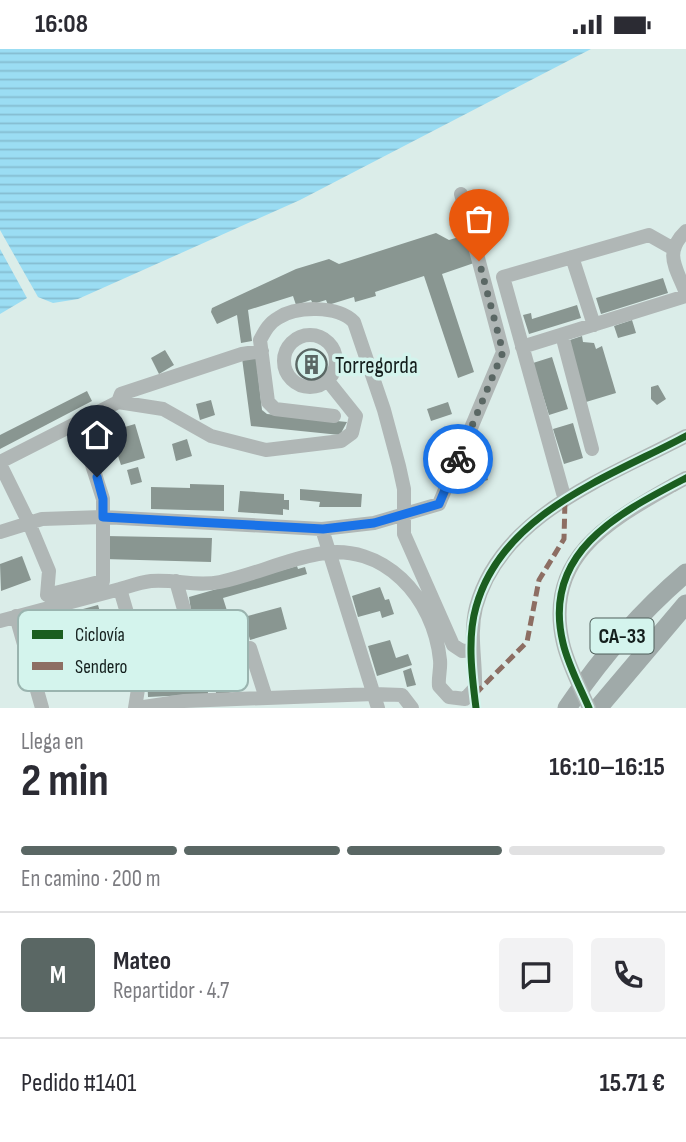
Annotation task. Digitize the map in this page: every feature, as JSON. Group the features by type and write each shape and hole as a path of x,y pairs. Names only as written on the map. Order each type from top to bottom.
{"highway":[{"name":"CA-33","path":"567,708 593,670 625,633 686,573"},
{"name":"CA-33","path":"598,708 643,650 686,604"}],"street":[{"path":"0,531 42,519 103,517 323,529 374,523 439,504 503,352 461,194"},
{"path":"672,248 686,231"},
{"path":"522,347 686,295 672,248 649,235 503,277 522,347 565,500"},
{"path":"572,257 594,325"},
{"path":"334,416 272,408 267,398 260,340 266,329 285,313 325,311 344,314 354,322 384,410 399,466 404,489 404,534 451,641 462,651 472,650"},
{"path":"562,335 592,449"},
{"path":"118,402 121,394 242,354 262,351"},
{"path":"47,602 49,571 0,463 118,402 145,404 163,409 211,436 266,450 341,440 352,433 356,422 354,411 327,381"},
{"path":"29,610 103,581 103,499 78,421"},
{"path":"47,602 149,581 176,581 190,586 220,582 330,552 359,555 393,569 412,588 437,646 439,686 444,695 465,699 474,691 472,650 475,609 493,568 520,534 565,500 686,436"},
{"path":"589,708 563,643 561,591 574,559 589,540 624,512 680,482"},
{"path":"323,529 376,701"},
{"path":"176,581 184,610"},
{"path":"120,589 126,610"},
{"path":"0,621 16,616 18,623"},
{"path":"248,648 266,698"},
{"path":"37,691 42,708"},
{"path":"136,708 184,701 245,704 266,698 376,701 402,695 412,708"}],"water":[{"path":"0,49 591,49 300,200 78,299 53,303 38,297 0,230"},
{"path":"0,249 27,298 0,314"}],"building":[{"path":"436,233 449,240 465,235 474,263 442,274 474,372 458,378 424,276 375,292 376,296 355,302 354,297 328,305 326,300 313,304 311,300 296,305 293,296 248,310 252,341 241,343 237,315 217,324 211,312 212,308 296,269 329,259 339,264"},
{"path":"663,278 668,293 601,314 596,298"},
{"path":"577,305 581,318 529,334 523,315 531,313 532,319"},
{"path":"632,320 636,333 618,338 614,326"},
{"path":"582,336 583,342 594,343 596,349 602,346 616,393 586,402 567,341"},
{"path":"165,350 174,365 159,374 151,358"},
{"name":"Torregorda","path":"312,352 321,356 325,365 321,374 312,378 303,374 299,365 303,356"},
{"path":"256,357 262,410 267,414 347,422 340,435 251,426 242,358"},
{"path":"552,357 568,409 549,415 533,363"},
{"path":"658,385 666,399 657,405 651,399 651,387"},
{"path":"87,391 92,401 0,449 0,435"},
{"path":"211,400 215,415 200,420 196,404"},
{"path":"448,402 452,414 431,421 427,409"},
{"path":"573,423 583,458 564,464 553,429"},
{"path":"135,424 145,458 121,465 117,453 110,456 106,445 114,443 111,431"},
{"path":"187,439 192,456 176,461 172,444"},
{"path":"482,457 488,480 469,485 460,471 464,470 462,463"},
{"path":"138,467 142,482 131,485 127,470"},
{"path":"190,484 224,485 224,511 151,509 151,487 190,488"},
{"path":"300,489 362,494 361,507 319,507 320,502 300,500"},
{"path":"240,491 284,494 284,500 289,500 289,510 283,509 283,515 238,512"},
{"path":"105,536 212,538 211,562 104,559"},
{"path":"22,556 31,580 1,591 0,564"},
{"path":"297,566 298,569 305,567 307,574 223,598 227,610 191,610 189,597"},
{"path":"380,587 385,600 389,599 394,614 382,618 380,611 358,617 352,596"},
{"path":"98,605 99,610 79,610"},
{"path":"281,607 287,629 250,640 248,616"},
{"path":"390,640 396,658 408,654 412,665 377,676 368,646"},
{"path":"411,668 416,685 407,687 403,671"},
{"path":"148,691 208,691 208,694 148,697"},
{"path":"216,691 236,691 217,696"}],"marked path":[{"path":"475,694 527,642 539,580 564,539 565,500"}],"cycle path":[{"path":"476,708 471,657 473,619 489,574 509,546 534,522 562,502 593,483 686,436"},
{"path":"589,708 563,643 559,611 564,584 575,560 591,540 635,506 686,478"}],"way so far":[{"path":"458,459 495,377 503,352 479,261"}],"place":[{"name":"Torregorda","path":"312,365"}],"route":[{"path":"97,477 103,499 103,517 323,529 374,523 439,504 458,459"}]}
